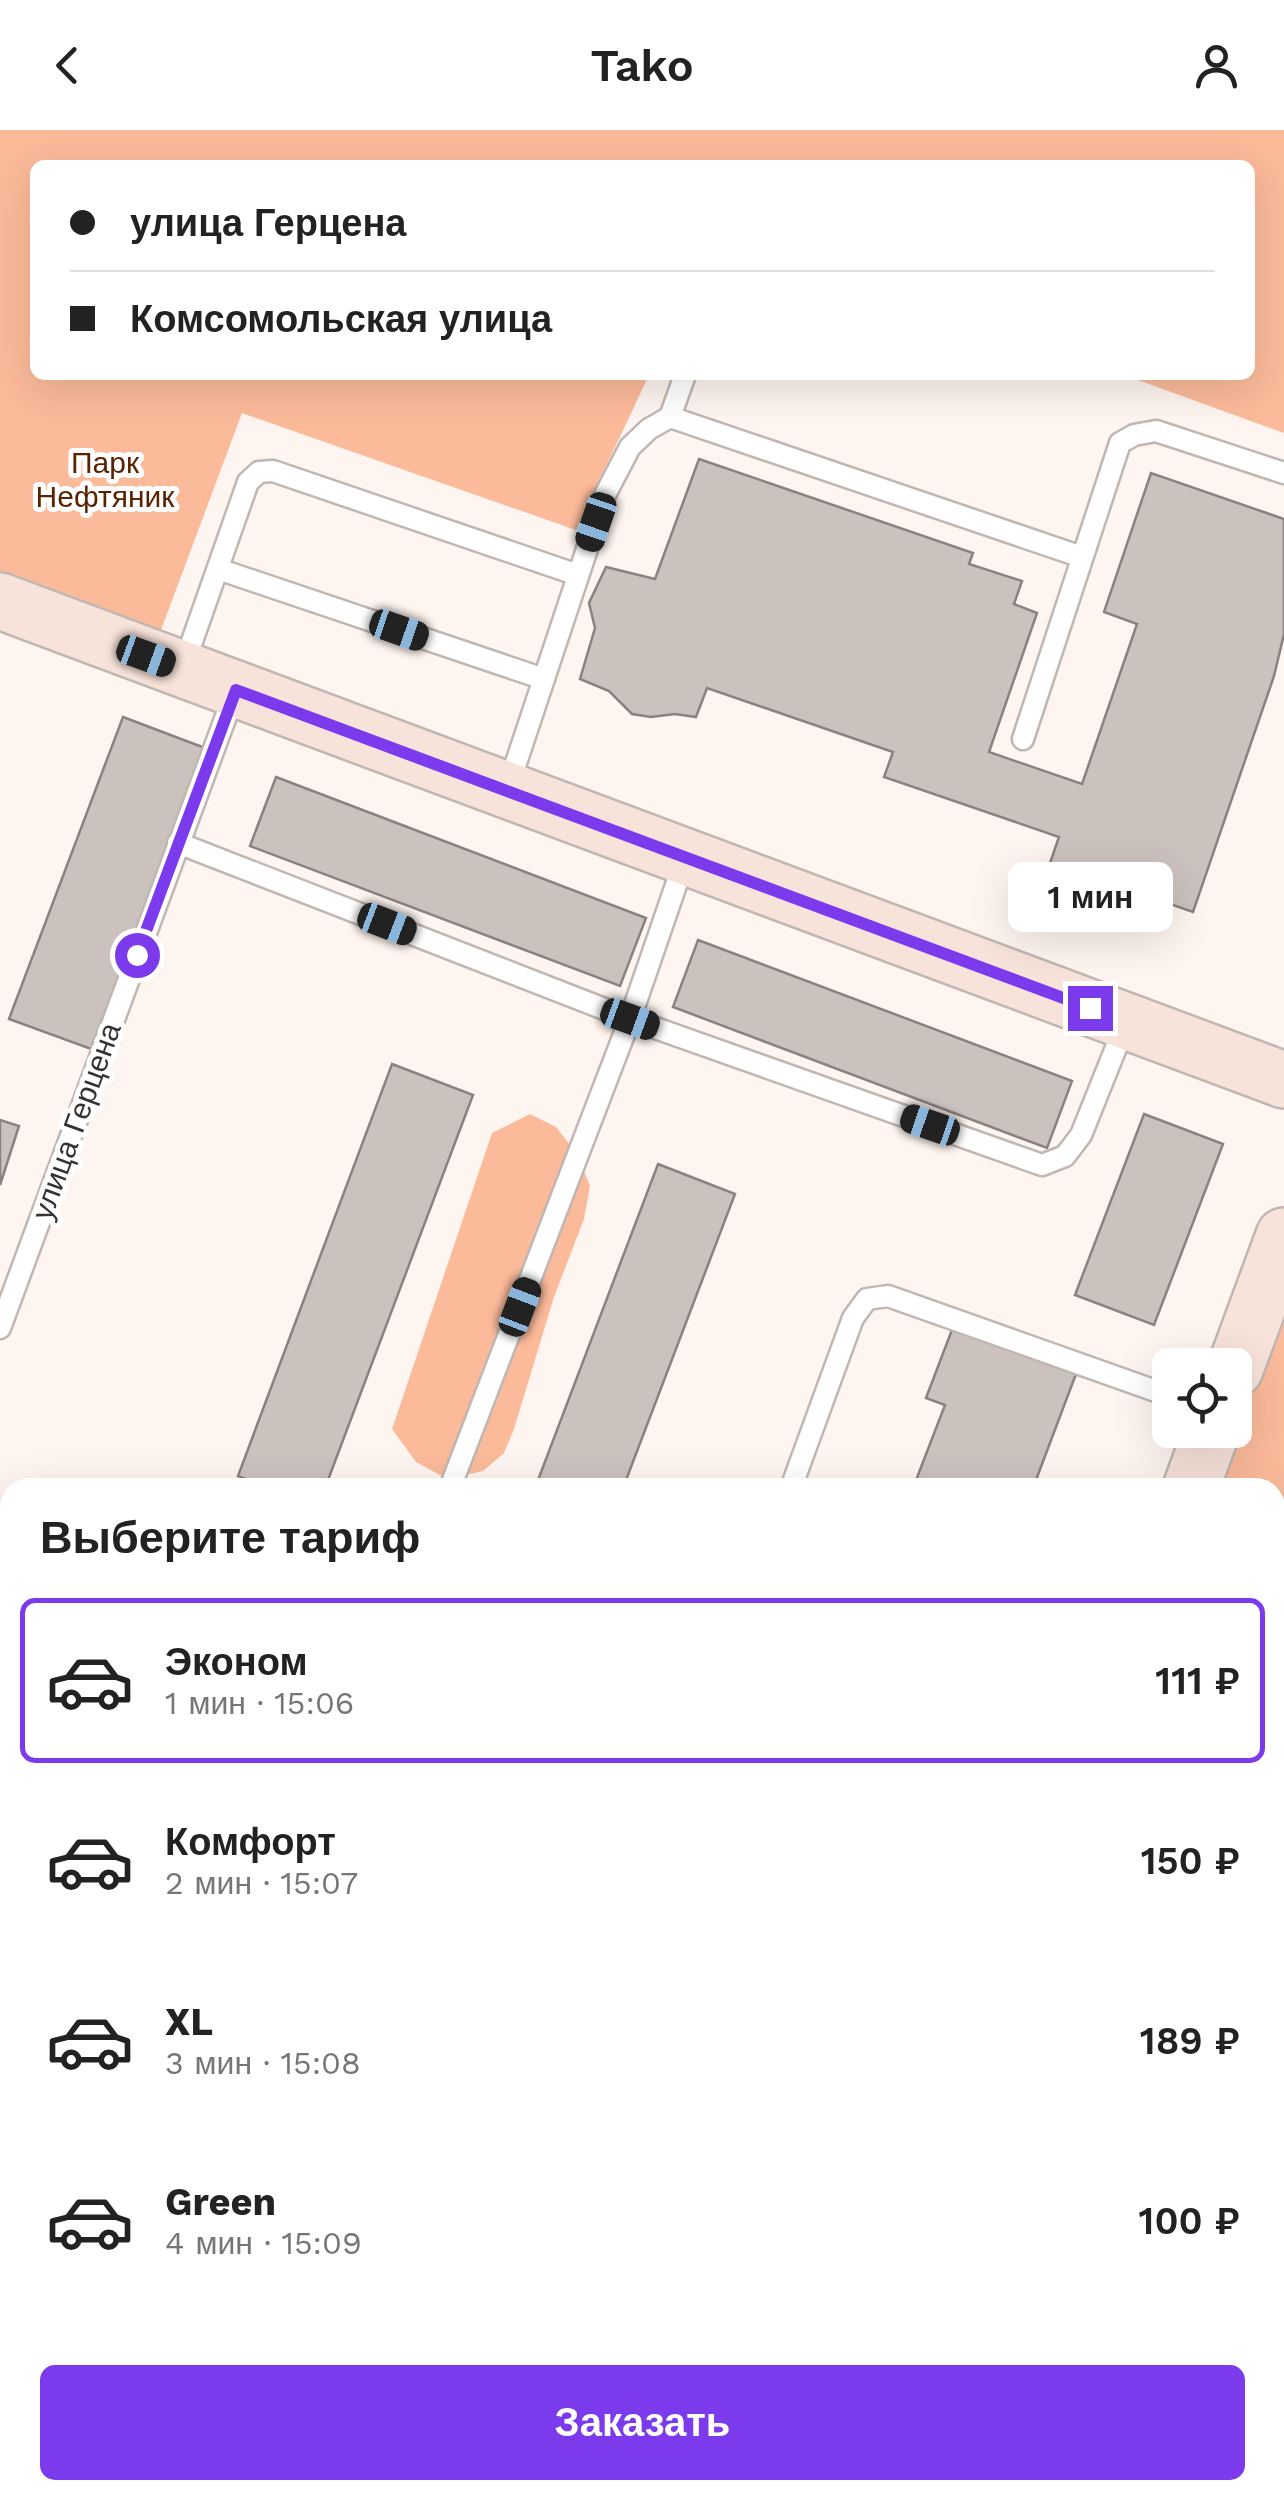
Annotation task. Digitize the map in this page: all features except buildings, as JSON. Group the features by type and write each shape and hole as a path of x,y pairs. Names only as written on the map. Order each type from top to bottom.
{"street":[{"path":"0,601 1284,1080"},
{"path":"1243,1348 1284,1236"},
{"path":"1195,1478 1205,1448"}],"lane":[{"path":"507,790 605,495 630,447 649,428 670,416 683,380"},
{"path":"670,416 1082,557"},
{"path":"1023,739 1120,443 1134,435 1156,431 1284,472"},
{"path":"182,669 248,482 259,472 273,471 578,575"},
{"path":"218,569 544,678"},
{"name":"улица Герцена","path":"0,1328 236,690"},
{"path":"178,843 630,1019 1042,1164 1065,1156 1081,1135 1126,1022"},
{"path":"454,1478 630,1019 686,857"},
{"path":"795,1478 854,1318 868,1299 888,1296 1152,1390"}],"green space":[{"name":"Парк Нефтяник","path":"0,130 1284,130 1284,433 1138,380 1255,380 1255,160 30,160 30,380 647,380 576,530 242,413 158,638 0,579"},
{"path":"530,1114 556,1127 577,1154 590,1186 584,1219 554,1297 504,1453 483,1471 445,1478 416,1462 392,1429 492,1133"},
{"path":"1284,1298 1284,1478 1219,1478 1230,1448 1252,1448 1252,1386"}],"route":[{"path":"137,955 236,690 1090,1008"}]}
